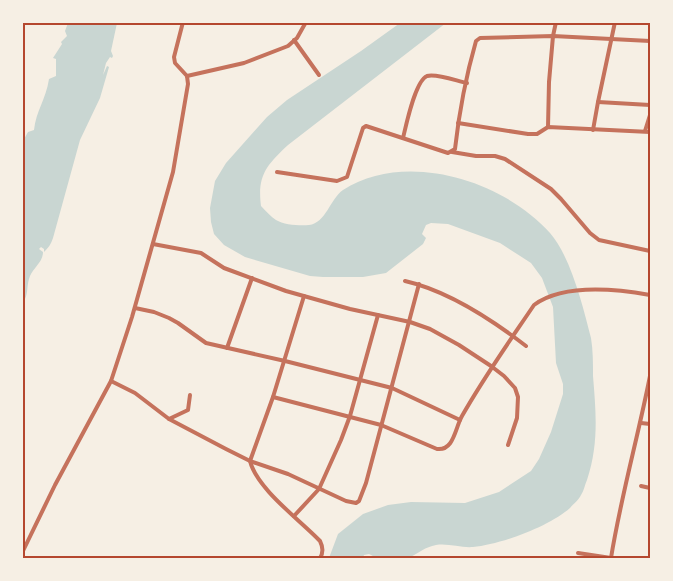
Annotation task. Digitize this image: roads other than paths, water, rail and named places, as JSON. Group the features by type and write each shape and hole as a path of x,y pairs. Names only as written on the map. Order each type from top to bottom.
{"street":[{"path":"22,553 111,380 135,308 173,172 188,84 187,76 175,63 174,57 183,22"},
{"path":"187,76 257,59 288,46 306,22"},
{"path":"548,127 549,82 556,22"},
{"path":"593,130 615,22"},
{"path":"452,152 455,149 458,123 471,58 477,39 485,37 553,36 650,41"},
{"path":"294,40 319,75"},
{"path":"402,138 415,94 422,80 427,76 434,76 466,83"},
{"path":"598,102 650,105"},
{"path":"645,131 650,114"},
{"path":"458,123 528,134 536,134 548,127 650,132"},
{"path":"277,172 338,182 347,177 363,128 369,126 448,153 495,156 505,159 551,190 590,233 599,240 650,251"},
{"path":"152,244 174,250 201,253 224,268 252,278 350,309 410,322 430,329 460,344 491,366 515,388 518,397 517,418 508,444"},
{"path":"228,348 252,278"},
{"path":"405,281 431,288 475,311 526,346"},
{"path":"111,380 135,393 169,419 250,461 288,474 346,501 356,503 359,501 366,484 419,284"},
{"path":"273,397 350,416 443,450 450,446 460,420 491,366 534,305 541,300 581,291 615,289 650,295"},
{"path":"304,296 273,397 250,461 263,485 320,540 323,548 320,558"},
{"path":"135,308 154,312 178,323 206,344 392,388 460,420"},
{"path":"294,516 319,489 341,440 350,416 378,315"},
{"path":"611,558 619,512 641,423 650,376"},
{"path":"169,419 188,410 190,395"},
{"path":"641,423 650,424"},
{"path":"641,486 650,488"},
{"path":"578,553 620,558"}]}
